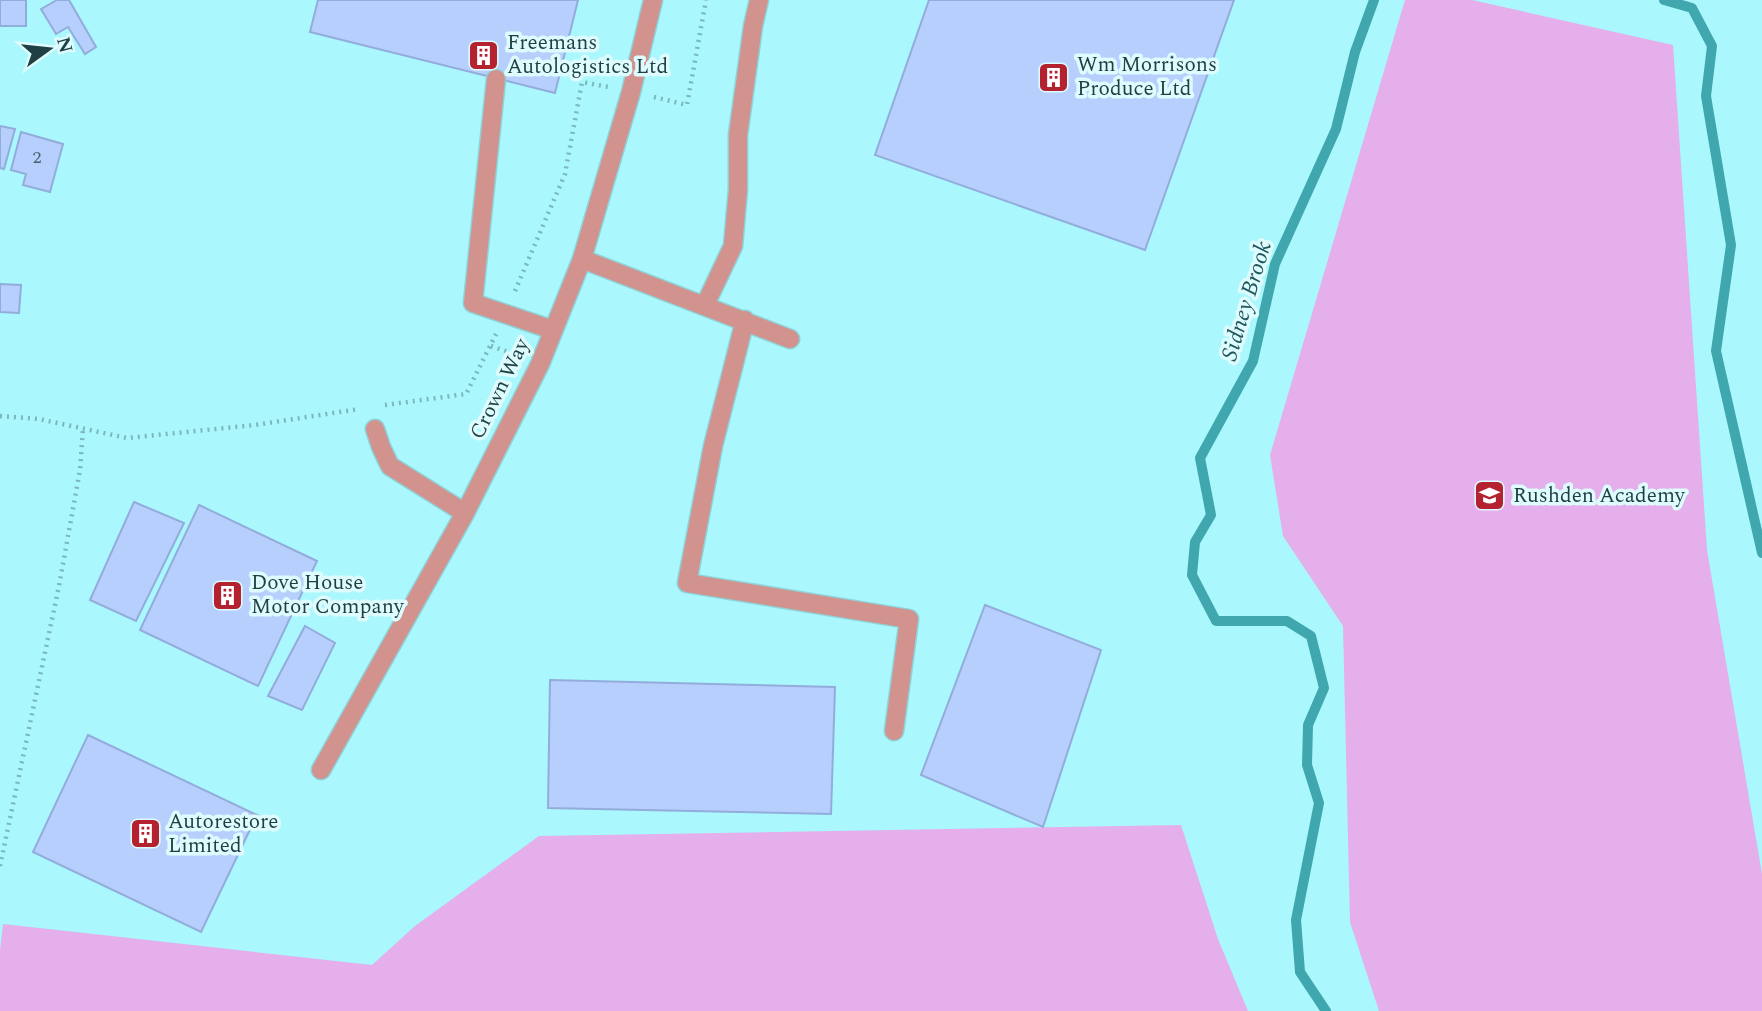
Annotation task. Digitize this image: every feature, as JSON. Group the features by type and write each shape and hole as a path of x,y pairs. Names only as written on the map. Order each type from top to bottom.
{"street":[{"name":"Crown Way","path":"321,770 464,513 540,364 582,259 631,92 653,0"},
{"path":"705,305 733,246 738,189 738,135 753,26 760,0"},
{"path":"496,79 473,303 553,330"},
{"path":"582,259 790,339"},
{"path":"745,320 713,446 687,583 909,619 894,731"},
{"path":"375,429 390,466 464,513"}],"path":[{"path":"653,97 687,105 706,0"},
{"path":"512,296 565,174 582,82 610,88"},
{"path":"380,406 467,394 496,333"},
{"path":"0,416 39,419 127,438 256,425 368,408"},
{"path":"0,866 61,573 80,470 83,429"}],"shaded area":[{"name":"Rushden Academy","path":"1405,0 1472,0 1673,45 1707,550 1762,874 1762,1011 1379,1011 1350,922 1343,626 1283,536 1270,455"},
{"path":"1181,825 1218,939 1248,1011 0,1011 3,924 372,965 415,926 539,836"}],"building":[{"path":"0,0 26,0 26,26 0,26"},
{"path":"57,0 69,0 96,47 85,54 68,27 56,34 41,9"},
{"name":"Freemans Autologistics Ltd","path":"318,0 578,0 555,93 310,32"},
{"name":"Wm Morrisons Produce Ltd","path":"929,0 1234,0 1145,250 875,155"},
{"path":"0,126 15,129 4,169 0,168"},
{"path":"21,132 63,144 50,192 23,185 26,174 11,170"},
{"path":"0,284 21,285 19,313 0,312"},
{"path":"134,502 184,523 136,621 90,600"},
{"name":"Dove House Motor Company","path":"199,505 317,561 258,686 140,630"},
{"path":"985,605 1101,650 1043,827 921,775"},
{"path":"305,626 335,643 302,710 268,696"},
{"path":"550,680 835,687 831,814 548,808"},
{"name":"Autorestore Limited","path":"88,735 257,815 201,932 33,852"}],"waterway":[{"name":"Sidney Brook","path":"1326,1011 1300,972 1296,920 1319,803 1307,765 1308,725 1324,688 1311,636 1287,621 1216,621 1192,575 1195,542 1211,515 1200,458 1253,361 1275,264 1336,129 1355,52 1374,0"},
{"path":"1664,0 1692,8 1712,46 1706,96 1731,245 1716,351 1762,553"}],"place":[{"name":"Freemans Autologistics Ltd","path":"484,55"},
{"name":"Wm Morrisons Produce Ltd","path":"1054,77"},
{"name":"Rushden Academy","path":"1490,496"},
{"name":"Dove House Motor Company","path":"228,595"},
{"name":"Autorestore Limited","path":"145,834"}]}
